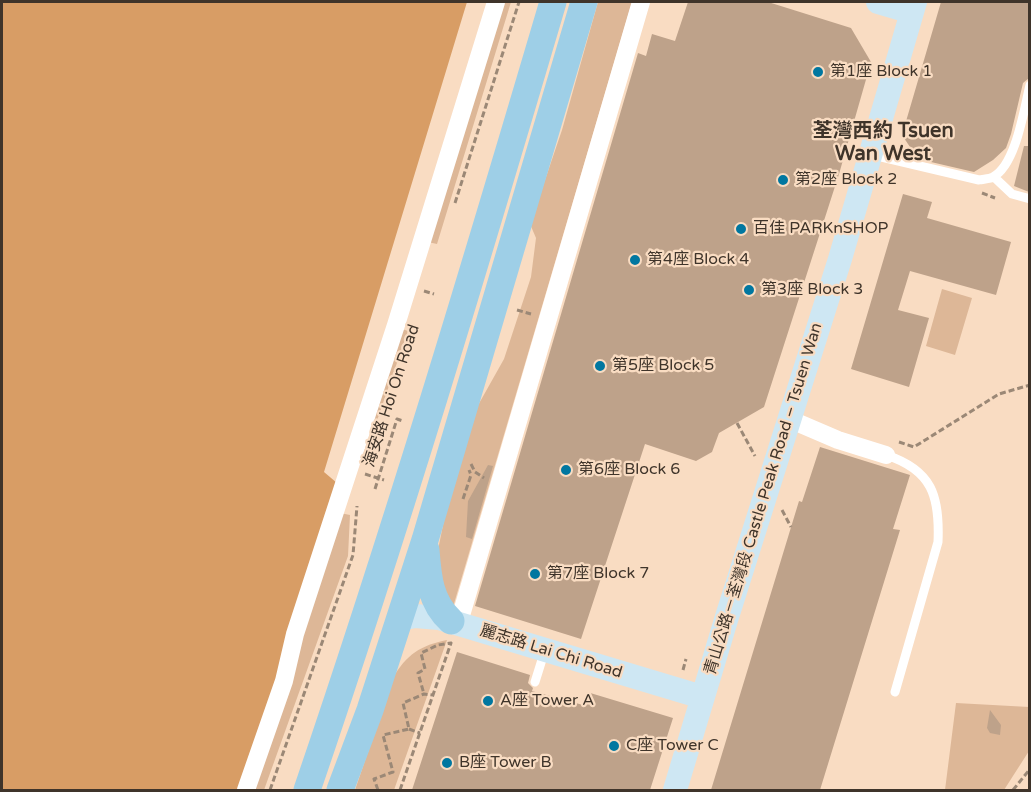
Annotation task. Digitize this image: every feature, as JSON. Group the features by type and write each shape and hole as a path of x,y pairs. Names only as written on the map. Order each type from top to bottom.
{"main road":[{"path":"307,790 347,675 472,275 553,2"},
{"path":"340,790 370,710 425,540 584,2"},
{"path":"425,540 431,589 439,607 457,617"},
{"path":"347,675 362,651 378,632 400,619"}],"street":[{"path":"246,790 284,681 295,634 396,325 496,2"},
{"path":"457,617 641,2"},
{"path":"878,2 913,7"},
{"name":"青山公路－荃灣段 Castle Peak Road – Tsuen Wan","path":"675,790 702,697 840,259 913,7"},
{"path":"789,419 838,440 889,447"},
{"name":"麗志路 Lai Chi Road","path":"400,619 428,615 457,617 545,650 702,697"}],"lane":[{"path":"870,154 979,180 994,177 1007,162 1014,147 1029,86"},
{"path":"994,177 1011,194 1029,199"},
{"path":"889,447 923,476 930,486 939,519 938,542 895,692"},
{"path":"535,682 545,650"}],"path":[{"path":"455,203 519,2"},
{"path":"889,447 915,447 999,394 1029,385"},
{"path":"376,478 375,489 397,419 404,421"},
{"name":"海安路 Hoi On Road","path":"364,483 369,466"},
{"path":"463,499 471,475"},
{"path":"270,790 353,555 359,498"},
{"path":"400,790 451,644 438,645 421,653 424,669 417,673 424,693"},
{"path":"409,729 403,703 424,693 433,695"},
{"path":"378,790 374,779 393,772 383,735 409,729 420,733"},
{"path":"1013,790 1029,769"}],"shaded area":[{"path":"2,2 467,2 324,472 337,483 241,790 2,790"},
{"path":"504,2 511,2 437,244 428,242"},
{"path":"598,2 632,2 453,607 444,596 435,565 450,490 472,416 504,359 531,277 536,238 530,224 562,130"},
{"path":"942,289 972,298 955,355 926,346"},
{"path":"399,328 408,331 362,464 355,462"},
{"path":"340,513 350,515 348,556 264,790 254,790"},
{"path":"447,640 394,790 355,790 393,678 403,663 415,652"},
{"path":"956,703 1029,707 1029,751 1004,790 945,790"}],"building":[{"path":"688,2 768,2 851,28 871,62 839,174 764,407 719,433 712,452 696,461 645,444 581,639 475,606 638,53 646,56 652,34 675,41"},
{"path":"941,2 1029,2 1029,78 1023,83 1011,134 1006,148 974,172 918,159 902,135"},
{"path":"1024,146 1029,146 1029,192 1014,186"},
{"path":"903,194 932,202 927,218 1011,242 996,295 910,271 898,310 929,318 909,387 851,369"},
{"path":"820,447 910,475 893,529 900,530 820,790 711,790 799,501 802,502"},
{"path":"488,465 493,466 472,539 466,537 468,501"},
{"path":"457,652 530,675 528,683 533,688 532,691 583,705 587,692 673,718 650,790 412,790"},
{"path":"990,710 1001,725 1000,735 990,733 987,728"}],"place":[{"name":"第1座 Block 1","path":"818,72"},
{"name":"第2座 Block 2","path":"783,180"},
{"name":"百佳 PARKnSHOP","path":"741,229"},
{"name":"第4座 Block 4","path":"635,260"},
{"name":"第3座 Block 3","path":"749,290"},
{"name":"第5座 Block 5","path":"600,366"},
{"name":"第6座 Block 6","path":"566,470"},
{"name":"第7座 Block 7","path":"535,574"},
{"name":"A座 Tower A","path":"488,701"},
{"name":"C座 Tower C","path":"614,746"},
{"name":"B座 Tower B","path":"447,763"}],"district":[{"name":"荃灣西約 Tsuen Wan West","path":"883,144"}]}
